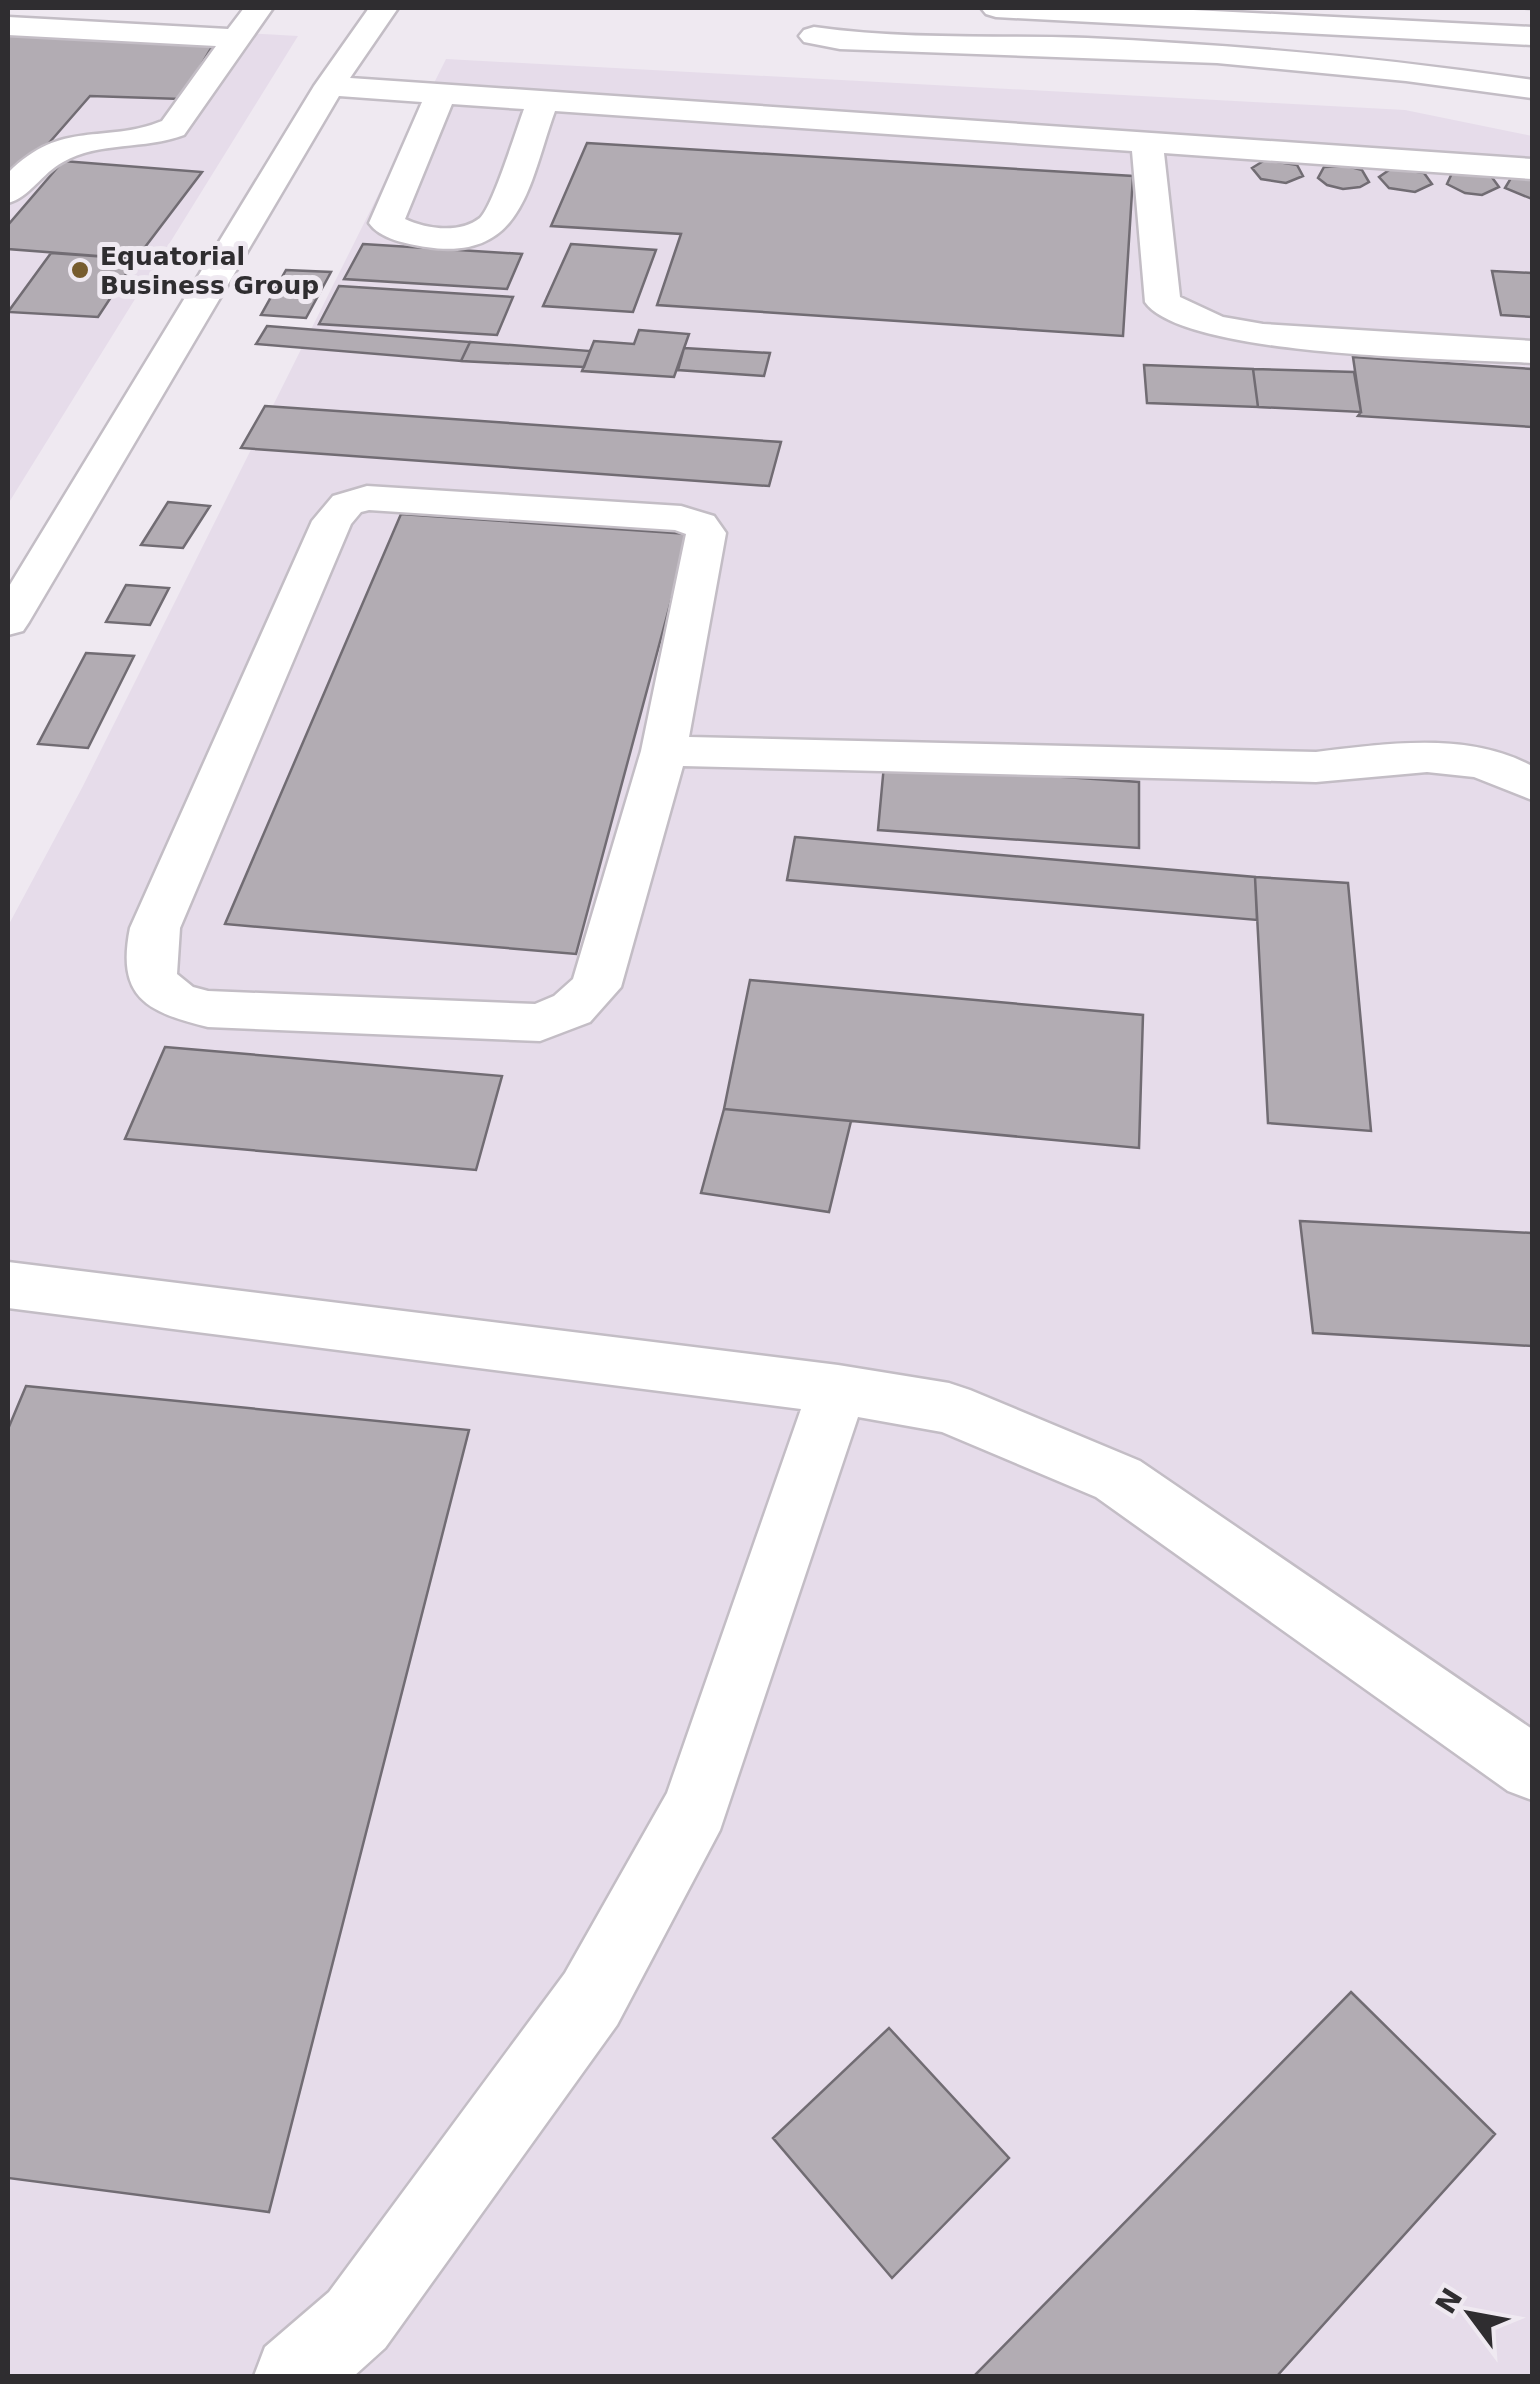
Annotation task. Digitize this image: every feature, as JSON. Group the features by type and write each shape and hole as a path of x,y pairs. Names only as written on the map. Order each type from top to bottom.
{"street":[{"path":"8,194 24,174 62,146 152,136 173,128 258,8"},
{"path":"8,622 329,86 382,8"},
{"path":"996,8 1532,36"},
{"path":"25,20 236,38"},
{"path":"784,117 815,22 868,42 1026,45 1326,62 1532,89"},
{"path":"329,86 1532,170"},
{"path":"441,94 386,222 402,232 476,236 490,229 499,218 543,101"},
{"path":"1147,142 1163,302 1186,317 1215,326 1286,337 1532,352"},
{"path":"367,498 402,498 681,518 700,525 706,533 664,751 596,987 572,1009 540,1023 208,1009 174,1002 156,986 147,963 155,928 332,521 348,504 367,498"},
{"path":"664,751 1316,767 1420,756 1469,760 1516,774 1532,785"},
{"path":"8,1285 838,1389 949,1408 1118,1479 1532,1768"},
{"path":"294,2376 357,2320 591,1998 696,1807 838,1389"}],"shaded area":[{"name":"Equatorial Business Group","path":"8,20 298,36 8,504"},
{"path":"446,59 1405,110 1532,136 1532,2376 8,2376 8,926 83,786"}],"building":[{"path":"8,30 216,40 181,99 90,96 8,190"},
{"path":"587,143 1133,176 1123,336 657,305 681,234 551,226"},
{"path":"1265,160 1297,165 1303,176 1286,183 1261,179 1252,168"},
{"path":"63,161 202,172 136,259 8,249 8,225"},
{"path":"1324,167 1362,170 1369,182 1343,189 1318,178"},
{"path":"1392,168 1424,173 1432,184 1415,192 1389,188 1379,177"},
{"path":"1452,173 1491,176 1499,187 1482,195 1465,193 1447,184"},
{"path":"1532,176 1532,199 1505,188 1511,178"},
{"path":"363,244 522,254 507,289 344,279"},
{"path":"571,244 656,250 633,312 543,306"},
{"path":"51,253 136,259 98,317 8,312"},
{"path":"286,270 331,272 306,318 261,315"},
{"path":"1492,271 1532,273 1532,317 1501,315"},
{"path":"339,286 513,297 497,335 319,324"},
{"path":"267,326 470,342 461,361 256,344"},
{"path":"639,330 689,334 674,377 582,371 594,341 634,344"},
{"path":"470,342 590,351 584,367 461,361"},
{"path":"684,348 770,353 764,376 678,370"},
{"path":"1353,357 1532,369 1532,427 1358,416 1361,412"},
{"path":"1144,365 1253,369 1258,407 1147,403"},
{"path":"1253,369 1354,372 1361,412 1258,407"},
{"path":"265,406 781,442 769,486 241,448"},
{"path":"168,502 210,506 183,548 141,545"},
{"path":"401,514 689,534 576,954 225,924"},
{"path":"126,585 169,588 150,625 106,622"},
{"path":"86,653 134,656 88,748 38,744"},
{"path":"884,765 1139,782 1139,848 878,830"},
{"path":"795,837 1255,877 1257,920 787,880"},
{"path":"1255,877 1348,883 1371,1131 1268,1123"},
{"path":"750,980 1143,1015 1139,1148 724,1109"},
{"path":"165,1047 502,1076 476,1170 125,1139"},
{"path":"724,1109 851,1121 829,1212 701,1193"},
{"path":"1300,1221 1532,1233 1532,1346 1313,1333"},
{"path":"26,1386 469,1430 269,2212 8,2178 8,1429"},
{"path":"1351,1992 1495,2134 1277,2376 974,2376"},
{"path":"889,2028 1009,2158 892,2278 773,2138"}],"tram line":[{"path":"1488,8 1532,9"}],"place":[{"name":"Equatorial Business Group","path":"80,270"}]}
